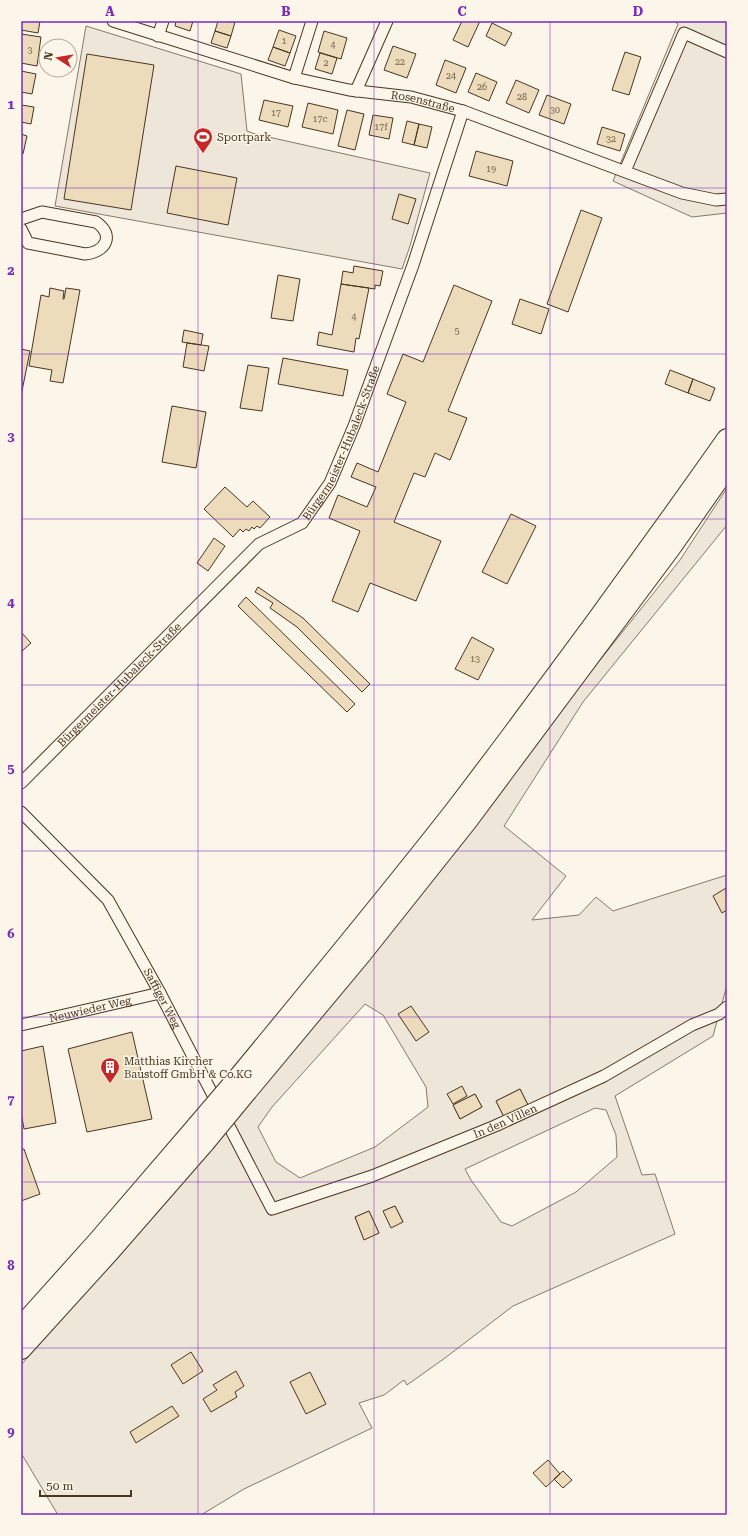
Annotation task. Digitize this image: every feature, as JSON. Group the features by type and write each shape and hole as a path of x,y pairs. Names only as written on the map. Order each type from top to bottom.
{"highway":[{"path":"243,1084 348,945 456,808 657,539 727,440"},
{"path":"21,1349 110,1252 201,1134 243,1084 362,953 467,821 671,547 727,467"},
{"path":"21,1327 99,1240 201,1134"}],"street":[{"name":"Rosenstraße","path":"113,21 294,78 356,91 411,97 463,111 682,193 716,200 727,199"},
{"path":"158,36 163,21"},
{"path":"294,78 312,21"},
{"path":"356,91 387,21"},
{"path":"625,171 684,33 727,52"},
{"name":"Bürgermeister-Hubaleck-Straße","path":"21,783 259,544 302,523 330,483 354,426 413,265 463,111"},
{"path":"21,219 42,212 96,222 103,227 106,234 105,243 101,250 93,254 85,254 28,243 21,229"},
{"name":"Saffiger Weg","path":"21,812 108,900 160,993 272,1209"},
{"name":"Neuwieder Weg","path":"21,1025 160,993"},
{"name":"In den Villen","path":"272,1209 372,1176 495,1126 604,1076 692,1025 719,1014 727,1007"}],"shaded area":[{"path":"674,21 727,21 727,213 692,217 613,181 678,24"},
{"name":"Sportpark","path":"86,26 241,74 247,131 430,173 410,246 402,269 55,206"},
{"path":"727,488 727,525 583,702 504,826 566,876 532,920 579,915 596,897 613,911 727,875 727,985 713,1036 615,1096 642,1175 655,1174 675,1234 513,1306 407,1385 404,1380 384,1395 359,1403 372,1428 244,1489 201,1515 58,1515 21,1453 21,1365 238,1113 680,560","holes":["365,1004 383,1015 426,1087 428,1107 375,1147 300,1178 276,1162 258,1127 272,1107","520,1089 528,1105 504,1117 496,1101","475,1094 482,1107 460,1119 453,1105","595,1108 606,1110 616,1135 617,1157 576,1192 512,1226 501,1222 471,1180 465,1169","395,1206 403,1222 383,1211","369,1211 379,1233 364,1239 355,1217"]}],"building":[{"path":"21,21 40,21 38,33 21,30"},
{"path":"176,21 193,21 190,31 175,26"},
{"path":"218,21 235,22 231,36 215,31"},
{"path":"462,21 480,21 468,47 453,40"},
{"path":"492,23 512,33 505,46 486,36"},
{"path":"279,30 296,36 290,53 273,47"},
{"path":"215,31 231,36 227,48 211,43"},
{"path":"324,31 347,38 341,59 318,52"},
{"path":"21,34 41,37 38,38 37,66 21,63"},
{"path":"393,46 416,54 407,78 384,70"},
{"path":"273,47 290,53 285,66 268,60"},
{"path":"625,52 641,57 629,95 612,90"},
{"path":"320,53 337,58 332,74 315,69"},
{"path":"87,54 154,65 131,210 64,199"},
{"path":"445,60 466,68 456,93 436,85"},
{"path":"21,71 36,74 32,94 21,92"},
{"path":"476,73 497,82 489,101 468,92"},
{"path":"516,80 539,90 529,113 506,103"},
{"path":"547,95 571,104 564,124 539,115"},
{"path":"264,100 293,106 288,127 259,120"},
{"path":"308,103 338,110 333,134 302,127"},
{"path":"21,105 34,107 31,124 21,122"},
{"path":"347,110 364,114 355,150 338,146"},
{"path":"373,115 393,118 389,139 369,135"},
{"path":"407,121 419,124 414,145 402,142"},
{"path":"419,124 432,127 427,148 414,145"},
{"path":"602,127 625,134 620,151 597,144"},
{"path":"21,134 27,136 23,154 21,153"},
{"path":"476,151 513,161 507,186 469,176"},
{"path":"176,166 237,178 228,225 167,213"},
{"path":"399,194 416,199 408,224 392,219"},
{"path":"581,210 602,218 568,312 547,304"},
{"path":"354,266 383,271 380,286 375,285 375,289 341,284 343,271 353,273"},
{"path":"278,275 300,279 293,321 271,318"},
{"path":"341,284 369,288 359,339 356,338 354,352 317,345 319,332 332,335"},
{"path":"454,285 492,301 448,411 467,418 450,460 435,453 425,477 414,473 394,522 441,541 416,601 370,583 358,612 332,601 360,531 329,518 338,495 367,507 376,487 351,477 357,463 378,472 406,402 387,394 403,354 423,362"},
{"path":"50,288 64,291 63,299 66,288 80,290 63,383 50,381 52,370 29,366 41,295 49,297"},
{"path":"520,299 549,309 541,334 512,324"},
{"path":"184,330 203,334 201,345 182,342"},
{"path":"187,343 209,346 204,371 183,367"},
{"path":"21,349 30,351 21,396"},
{"path":"283,358 348,370 343,396 278,384"},
{"path":"248,365 269,368 262,411 240,408"},
{"path":"670,370 693,379 688,393 665,384"},
{"path":"693,379 715,388 710,401 688,393"},
{"path":"172,406 206,412 196,468 162,462"},
{"path":"225,487 247,507 253,501 270,517 260,528 257,526 254,529 252,527 249,531 246,529 243,532 240,529 233,537 204,509"},
{"path":"511,514 536,526 507,584 482,572"},
{"path":"214,538 225,546 208,571 197,563"},
{"path":"258,587 303,618 370,684 362,692 297,627 270,608 273,603 255,592"},
{"path":"246,597 355,704 347,712 238,606"},
{"path":"21,632 31,643 21,652"},
{"path":"472,637 494,649 478,680 455,669"},
{"path":"726,888 727,910 722,913 713,896"},
{"path":"411,1006 429,1032 416,1041 398,1014"},
{"name":"Matthias Kircher Baustoff GmbH & Co.KG","path":"132,1032 152,1119 87,1132 68,1049"},
{"path":"43,1046 56,1123 24,1129 21,1112 21,1051"},
{"path":"462,1086 467,1096 453,1104 447,1094"},
{"path":"520,1089 528,1105 504,1117 496,1101"},
{"path":"475,1094 482,1107 460,1119 453,1105"},
{"path":"24,1149 40,1194 21,1201 21,1150"},
{"path":"395,1206 403,1222 391,1228 383,1211"},
{"path":"369,1211 379,1233 364,1240 355,1217"},
{"path":"191,1352 203,1371 183,1384 171,1365"},
{"path":"236,1371 244,1386 235,1392 237,1397 211,1412 203,1399 217,1390 213,1385"},
{"path":"310,1372 326,1404 306,1414 290,1382"},
{"path":"172,1406 179,1416 136,1443 130,1432"},
{"path":"548,1460 560,1474 546,1487 533,1473"},
{"path":"563,1471 572,1480 563,1488 554,1479"}],"place":[{"name":"Sportpark","path":"203,154"},
{"name":"Matthias Kircher Baustoff GmbH & Co.KG","path":"110,1084"}]}
